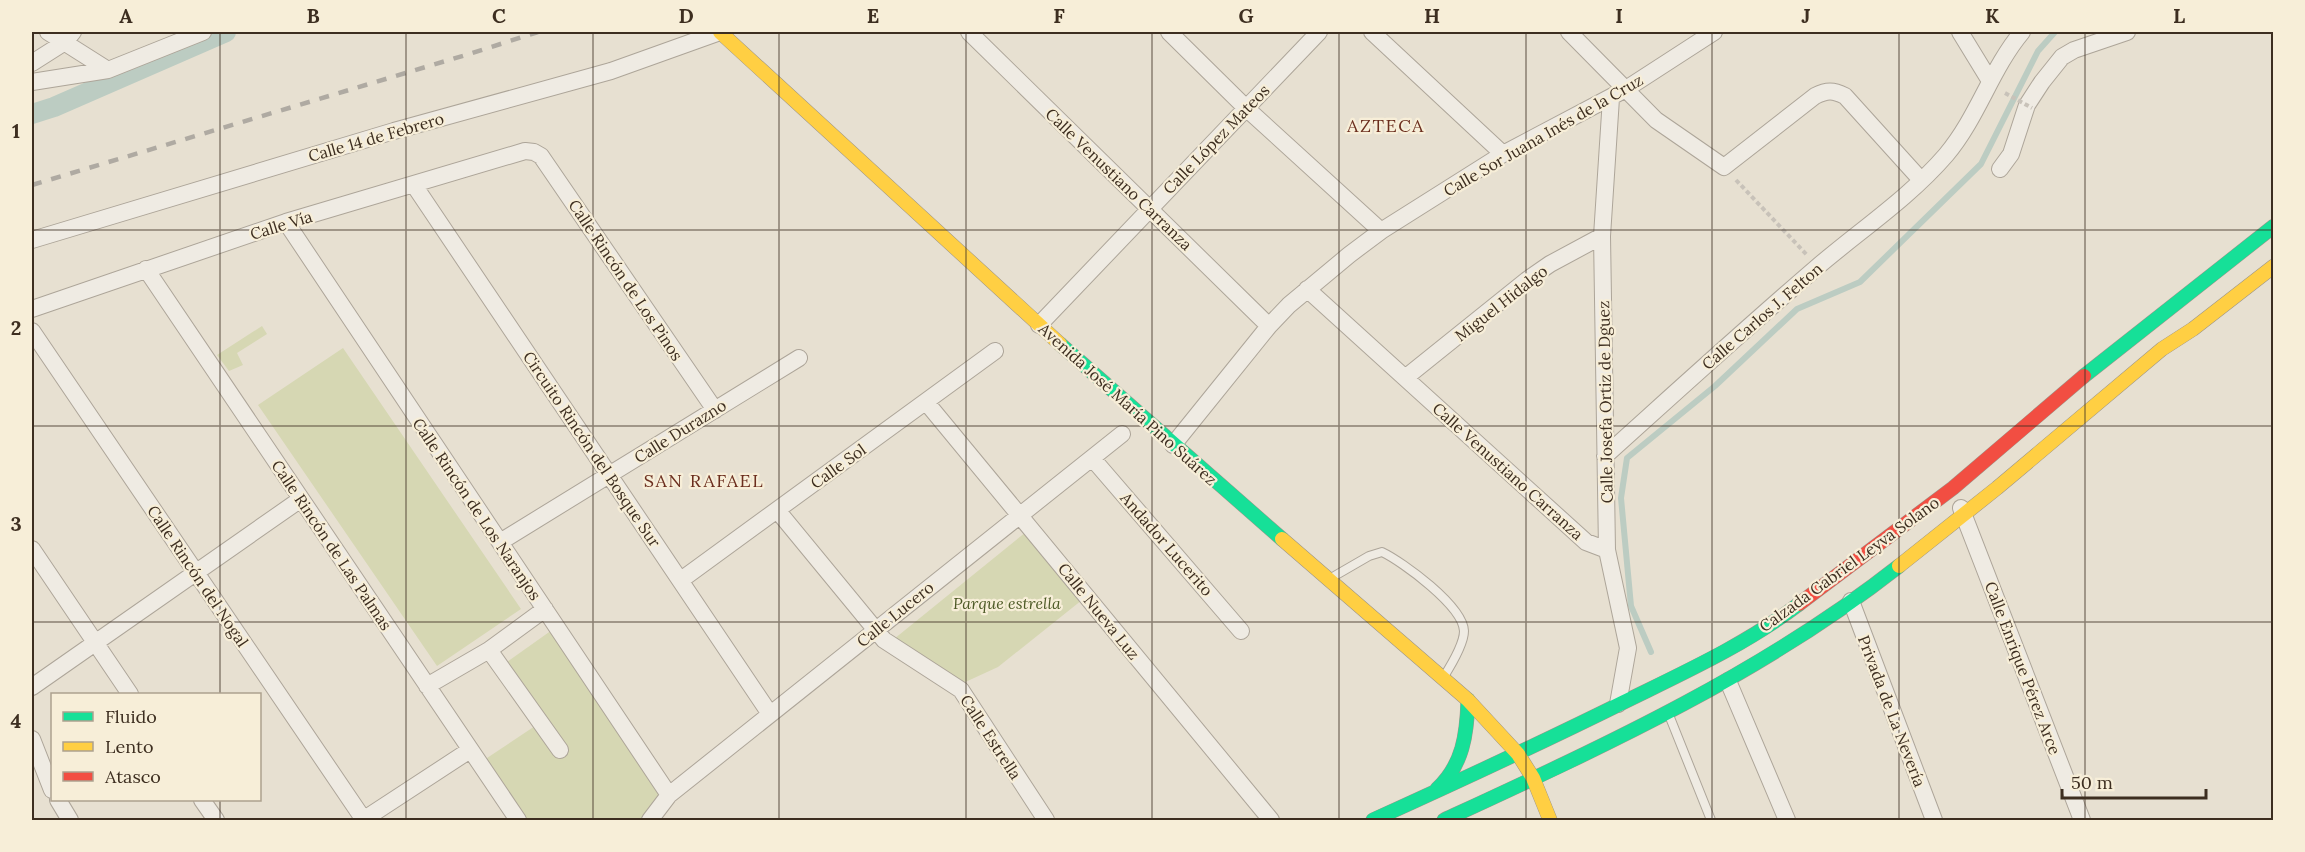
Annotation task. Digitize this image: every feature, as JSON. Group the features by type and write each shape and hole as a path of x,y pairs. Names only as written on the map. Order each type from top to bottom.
{"main road":[{"name":"Avenida José María Pino Suárez","path":"720,32 1173,445 1468,700 1518,754 1533,778 1550,820"},
{"name":"Calzada Gabriel Leyva Solano","path":"1444,820 1728,681 1793,642 1851,601 1964,515 2162,349 2184,317 2274,226"},
{"name":"Calzada Gabriel Leyva Solano","path":"1373,820 1518,754 1724,653 1772,624 1953,488 2113,351 2184,317 2274,266"},
{"path":"1430,795 1443,785 1460,758 1466,742 1468,700"}],"street":[{"path":"48,32 69,37 108,70"},
{"path":"32,82 108,70 203,32"},
{"name":"Calle 14 de Febrero","path":"32,240 394,131 611,71 720,32"},
{"name":"Calle Venustiano Carranza","path":"969,32 1269,326"},
{"path":"1170,32 1246,108 1381,231"},
{"name":"Calle López Mateos","path":"1039,325 1319,32"},
{"path":"1372,32 1503,154"},
{"path":"1569,32 1656,120 1724,167 1815,96 1826,90 1845,96 1921,180"},
{"name":"Calle Sor Juana Inés de la Cruz","path":"1173,445 1269,326 1307,289 1381,231 1503,154 1611,98 1714,32"},
{"path":"1960,32 1990,81"},
{"name":"Calle Carlos J. Felton","path":"1605,456 1818,266 1921,180 1945,156 1965,130 2002,58 2022,32"},
{"path":"2000,169 2011,154 2024,112 2031,98 2061,57 2074,50 2127,32"},
{"path":"32,63 69,37"},
{"name":"Calle Josefa Ortiz de Dguez","path":"1611,98 1602,236 1607,550 1628,648 1618,704"},
{"name":"Calle Vía","path":"32,309 286,222 525,151 534,152"},
{"name":"Calle Rincón de Los Pinos","path":"534,152 541,156 715,410"},
{"name":"Circuito Rincón del Bosque Sur","path":"414,185 770,714"},
{"name":"Calle Rincón de Los Naranjos","path":"286,222 669,795"},
{"name":"Miguel Hidalgo","path":"1405,378 1527,280 1550,264 1602,236"},
{"name":"Calle Rincón de Las Palmas","path":"146,269 518,820"},
{"name":"Calle Venustiano Carranza","path":"1307,289 1586,542 1607,550"},
{"name":"Calle Rincón del Nogal","path":"32,331 364,820"},
{"name":"Calle Sol","path":"681,580 995,351"},
{"name":"Calle Durazno","path":"500,542 800,358"},
{"name":"Calle Nueva Luz","path":"926,402 1271,820"},
{"name":"Calle Lucero","path":"650,820 669,795 1122,434"},
{"name":"Andador Lucerito","path":"1092,458 1241,631"},
{"name":"Calle Enrique Pérez Arce","path":"1953,488 2082,820"},
{"path":"32,687 301,499"},
{"name":"Calle Estrella","path":"777,510 884,640 961,690 1046,820"},
{"path":"32,549 129,693"},
{"name":"Privada de La Nevería","path":"1851,601 1934,820"},
{"path":"427,686 489,650 545,609"},
{"path":"489,650 560,750"},
{"path":"1728,681 1787,820"},
{"path":"32,739 51,787"},
{"path":"364,820 470,750"},
{"path":"59,801 70,820"},
{"path":"203,801 216,820"}],"lane":[{"path":"1328,580 1369,556 1382,552 1399,560 1420,577 1446,600 1464,631 1458,650 1443,678"},
{"path":"1667,712 1712,820"}],"path":[{"path":"2005,93 2032,108"},
{"path":"1724,167 1818,266"}],"green space":[{"path":"262,326 267,334 237,353 243,365 229,371 217,355"},
{"path":"343,348 521,609 437,666 258,405"},
{"name":"Parque estrella","path":"1026,532 1082,600 998,667 961,684 894,639"},
{"path":"552,630 667,804 659,820 524,820 484,760 547,718 507,662"}],"waterway":[{"path":"32,114 54,107 226,32"},
{"path":"1651,652 1631,606 1621,498 1627,458 1715,386 1797,309 1860,282 1981,164 2038,51 2055,32"}],"railway":[{"path":"32,185 538,32"}],"traffic: fast":[{"path":"2084,376 2274,226"},
{"path":"1060,344 1282,539"},
{"path":"1444,820 1621,736 1736,675 1847,605 1899,566"},
{"path":"1373,820 1692,669 1736,645 1799,604"},
{"path":"1437,789 1453,770 1462,748 1468,700"}],"traffic: slow":[{"path":"720,32 1060,344"},
{"path":"1899,566 1997,488 2162,349 2193,329 2274,266"},
{"path":"1282,539 1468,700 1518,754 1533,778 1550,820"}],"traffic: jam":[{"path":"1799,604 1953,488 2084,376"}],"district":[{"name":"AZTECA","path":"1386,125"},
{"name":"SAN RAFAEL","path":"704,480"}]}
